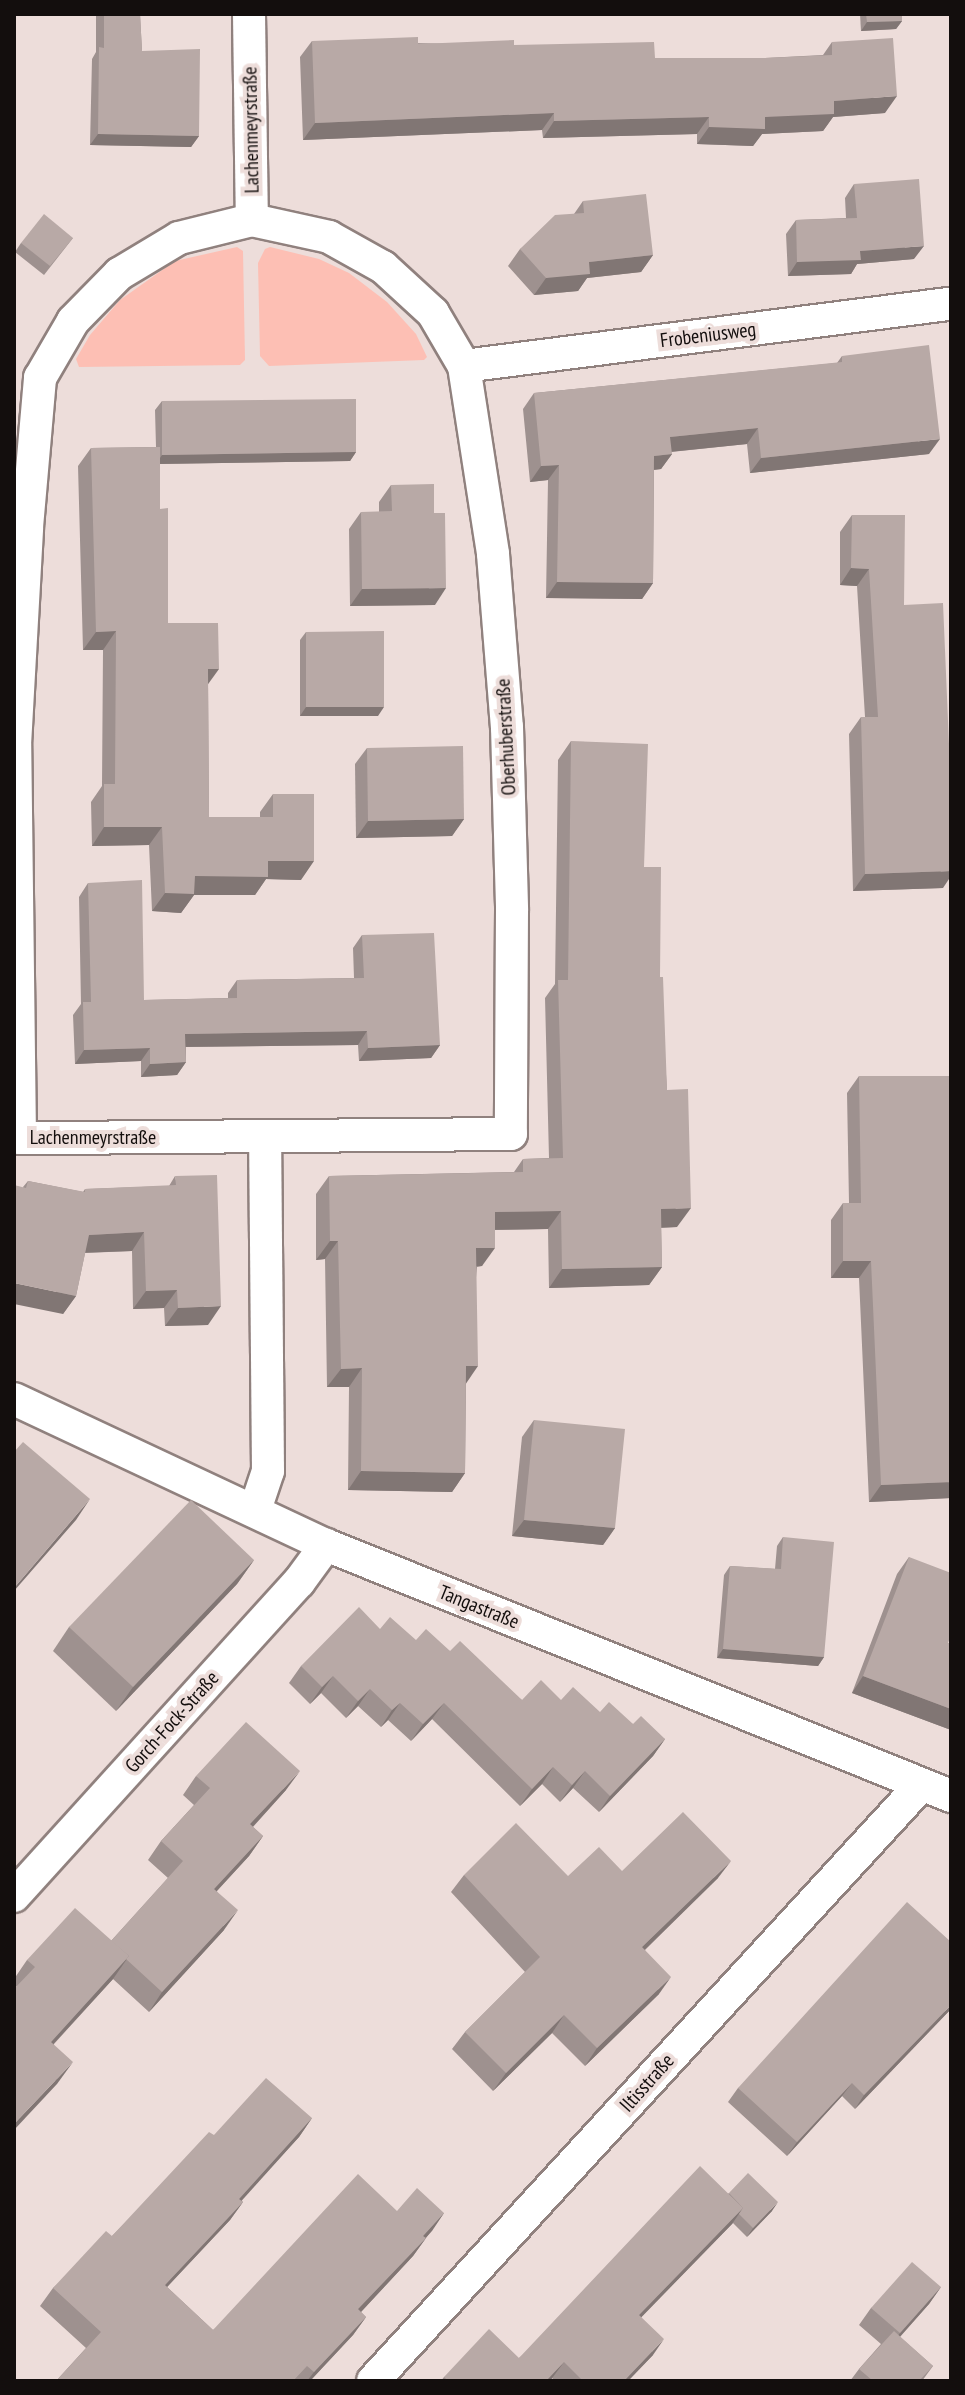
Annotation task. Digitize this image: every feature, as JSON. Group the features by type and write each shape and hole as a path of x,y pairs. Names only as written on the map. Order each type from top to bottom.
{"street":[{"name":"Lachenmeyrstraße","path":"249,14 252,220 179,238 119,274 73,321 27,376 27,527 15,745 20,1138 265,1137"},
{"name":"Oberhuberstraße","path":"252,220 329,237 383,267 433,313 464,366 493,554 507,727 512,910 511,1134 265,1137"},
{"name":"Frobeniusweg","path":"464,366 951,304"},
{"path":"255,1510 268,1471 265,1137"},
{"name":"Tangastraße","path":"14,1399 326,1545 936,1790"},
{"name":"Gorch-Fock-Straße","path":"14,1896 299,1582 326,1545"},
{"name":"Iltisstraße","path":"373,2381 936,1790"}],"shaded area":[{"path":"237,247 243,251 245,360 240,365 79,367 76,359 90,335 120,300 175,261"},
{"path":"270,247 319,259 349,273 387,302 416,334 427,357 424,360 269,366 260,356 258,263 265,249"}],"building":[{"path":"104,14 140,14 142,51 200,49 199,136 98,134 99,47 104,48"},
{"path":"866,14 902,14 902,21 867,22"},
{"path":"418,37 418,44 514,40 514,45 654,42 655,58 832,55 832,42 893,38 897,96 834,101 834,114 765,117 765,129 709,127 709,117 554,121 554,113 315,123 312,41"},
{"path":"919,179 924,246 860,251 861,260 797,262 796,220 857,218 854,184"},
{"path":"646,194 653,255 589,262 590,274 546,278 520,249 555,215 584,213 583,201"},
{"path":"44,214 73,238 50,266 21,243"},
{"path":"929,345 940,439 761,458 758,428 670,437 672,454 654,456 653,583 557,582 559,465 541,466 534,393 842,362 842,356"},
{"path":"356,399 356,452 162,455 162,401"},
{"path":"160,447 160,509 168,508 168,623 218,623 219,669 208,669 209,817 273,817 273,794 314,794 314,861 268,861 268,877 195,876 194,894 165,893 162,827 104,827 104,784 115,784 116,631 96,632 91,448"},
{"path":"434,484 434,513 445,513 446,588 362,589 361,512 392,511 391,485"},
{"path":"852,515 905,515 904,605 943,603 951,871 865,874 861,717 878,717 869,569 851,568"},
{"path":"384,631 384,707 306,707 306,632"},
{"path":"571,741 648,744 644,867 661,867 660,977 663,977 667,1090 688,1089 691,1208 661,1209 662,1267 562,1269 561,1211 495,1212 495,1248 476,1248 478,1366 466,1366 465,1473 361,1471 362,1368 341,1369 338,1241 330,1241 329,1176 523,1172 523,1159 563,1158 558,980 568,980"},
{"path":"463,746 464,819 368,821 367,748"},
{"path":"142,880 144,1000 237,998 237,980 364,978 362,935 434,933 440,1045 368,1048 367,1031 185,1034 186,1062 150,1064 150,1048 84,1050 83,1002 91,1002 88,883"},
{"path":"859,1076 951,1076 951,1482 881,1485 871,1261 843,1261 843,1203 861,1203"},
{"path":"217,1175 221,1306 178,1308 177,1290 146,1291 144,1232 89,1235 76,1296 14,1283 14,1185 26,1188 28,1181 85,1192 85,1189 176,1185 175,1176"},
{"path":"534,1420 625,1429 615,1528 524,1520"},
{"path":"23,1442 90,1499 14,1588 14,1452"},
{"path":"191,1500 254,1560 133,1687 69,1627"},
{"path":"783,1537 834,1542 824,1657 723,1649 730,1566 781,1569"},
{"path":"909,1557 951,1573 951,1635 948,1643 951,1645 951,1709 863,1676"},
{"path":"359,1607 380,1629 390,1617 416,1640 426,1629 450,1651 460,1641 522,1700 541,1680 561,1700 573,1687 600,1712 609,1702 633,1724 641,1716 665,1739 610,1796 585,1771 572,1785 553,1767 532,1789 444,1703 423,1724 400,1703 392,1710 370,1689 358,1701 333,1676 322,1687 301,1666"},
{"path":"246,1722 300,1771 250,1824 263,1836 214,1889 238,1910 162,1992 111,1941 183,1861 161,1841 210,1788 196,1776"},
{"path":"683,1812 731,1861 642,1947 671,1977 597,2048 564,2015 506,2073 465,2032 540,1957 464,1875 516,1823 568,1876 599,1847 622,1871"},
{"path":"907,1902 951,1942 951,2005 864,2095 852,2083 797,2142 738,2088"},
{"path":"75,1908 129,1956 51,2042 73,2062 14,2124 14,1989 35,1967 27,1960"},
{"path":"266,2078 312,2118 239,2199 243,2202 165,2285 213,2330 358,2174 397,2211 417,2188 444,2213 423,2236 426,2238 358,2309 366,2317 314,2372 307,2366 293,2381 56,2381 101,2332 53,2288 106,2231 112,2236 209,2132 214,2135"},
{"path":"700,2166 743,2208 639,2315 664,2339 624,2381 583,2381 564,2362 546,2381 448,2381 444,2377 489,2329 519,2358"},
{"path":"748,2173 778,2202 753,2228 739,2214 743,2208 729,2193"},
{"path":"912,2262 941,2287 900,2333 871,2308"},
{"path":"894,2331 933,2366 919,2381 873,2381 859,2369"}]}
